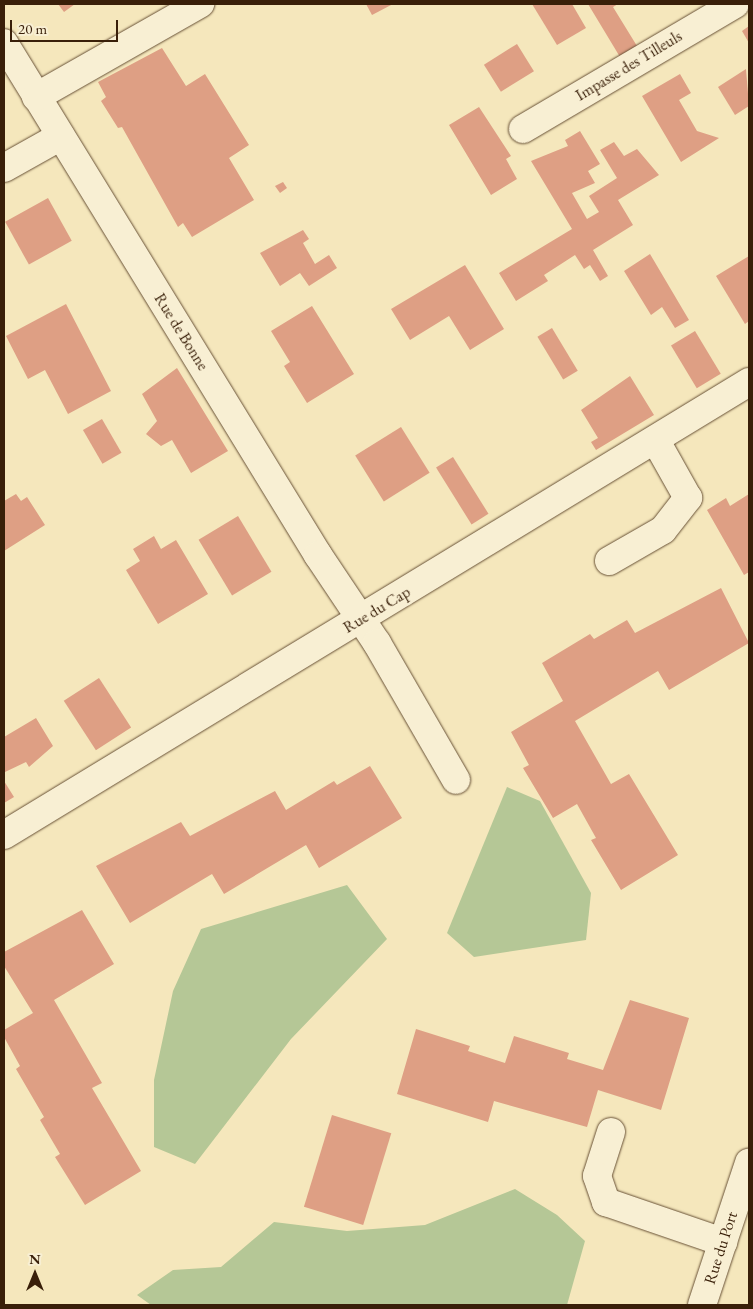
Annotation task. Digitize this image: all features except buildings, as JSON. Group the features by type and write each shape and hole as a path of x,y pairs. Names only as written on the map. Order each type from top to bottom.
{"street":[{"path":"36,97 200,4"},
{"name":"Impasse des Tilleuls","path":"523,129 734,4"},
{"name":"Rue de Bonne","path":"4,44 362,619 456,780"},
{"path":"4,168 60,136"},
{"name":"Rue du Cap","path":"4,835 656,441 749,382"},
{"path":"609,561 663,530 688,498 656,441"},
{"path":"611,1132 597,1176 606,1202 723,1242"},
{"name":"Rue du Port","path":"702,1305 749,1163"}],"green space":[{"path":"507,787 540,801 591,893 586,940 474,957 447,933"},
{"path":"347,885 387,939 291,1039 195,1164 154,1147 154,1080 173,991 201,929"},
{"path":"515,1189 557,1215 585,1241 567,1305 151,1305 137,1295 173,1270 221,1267 274,1222 347,1231 425,1225"}]}
